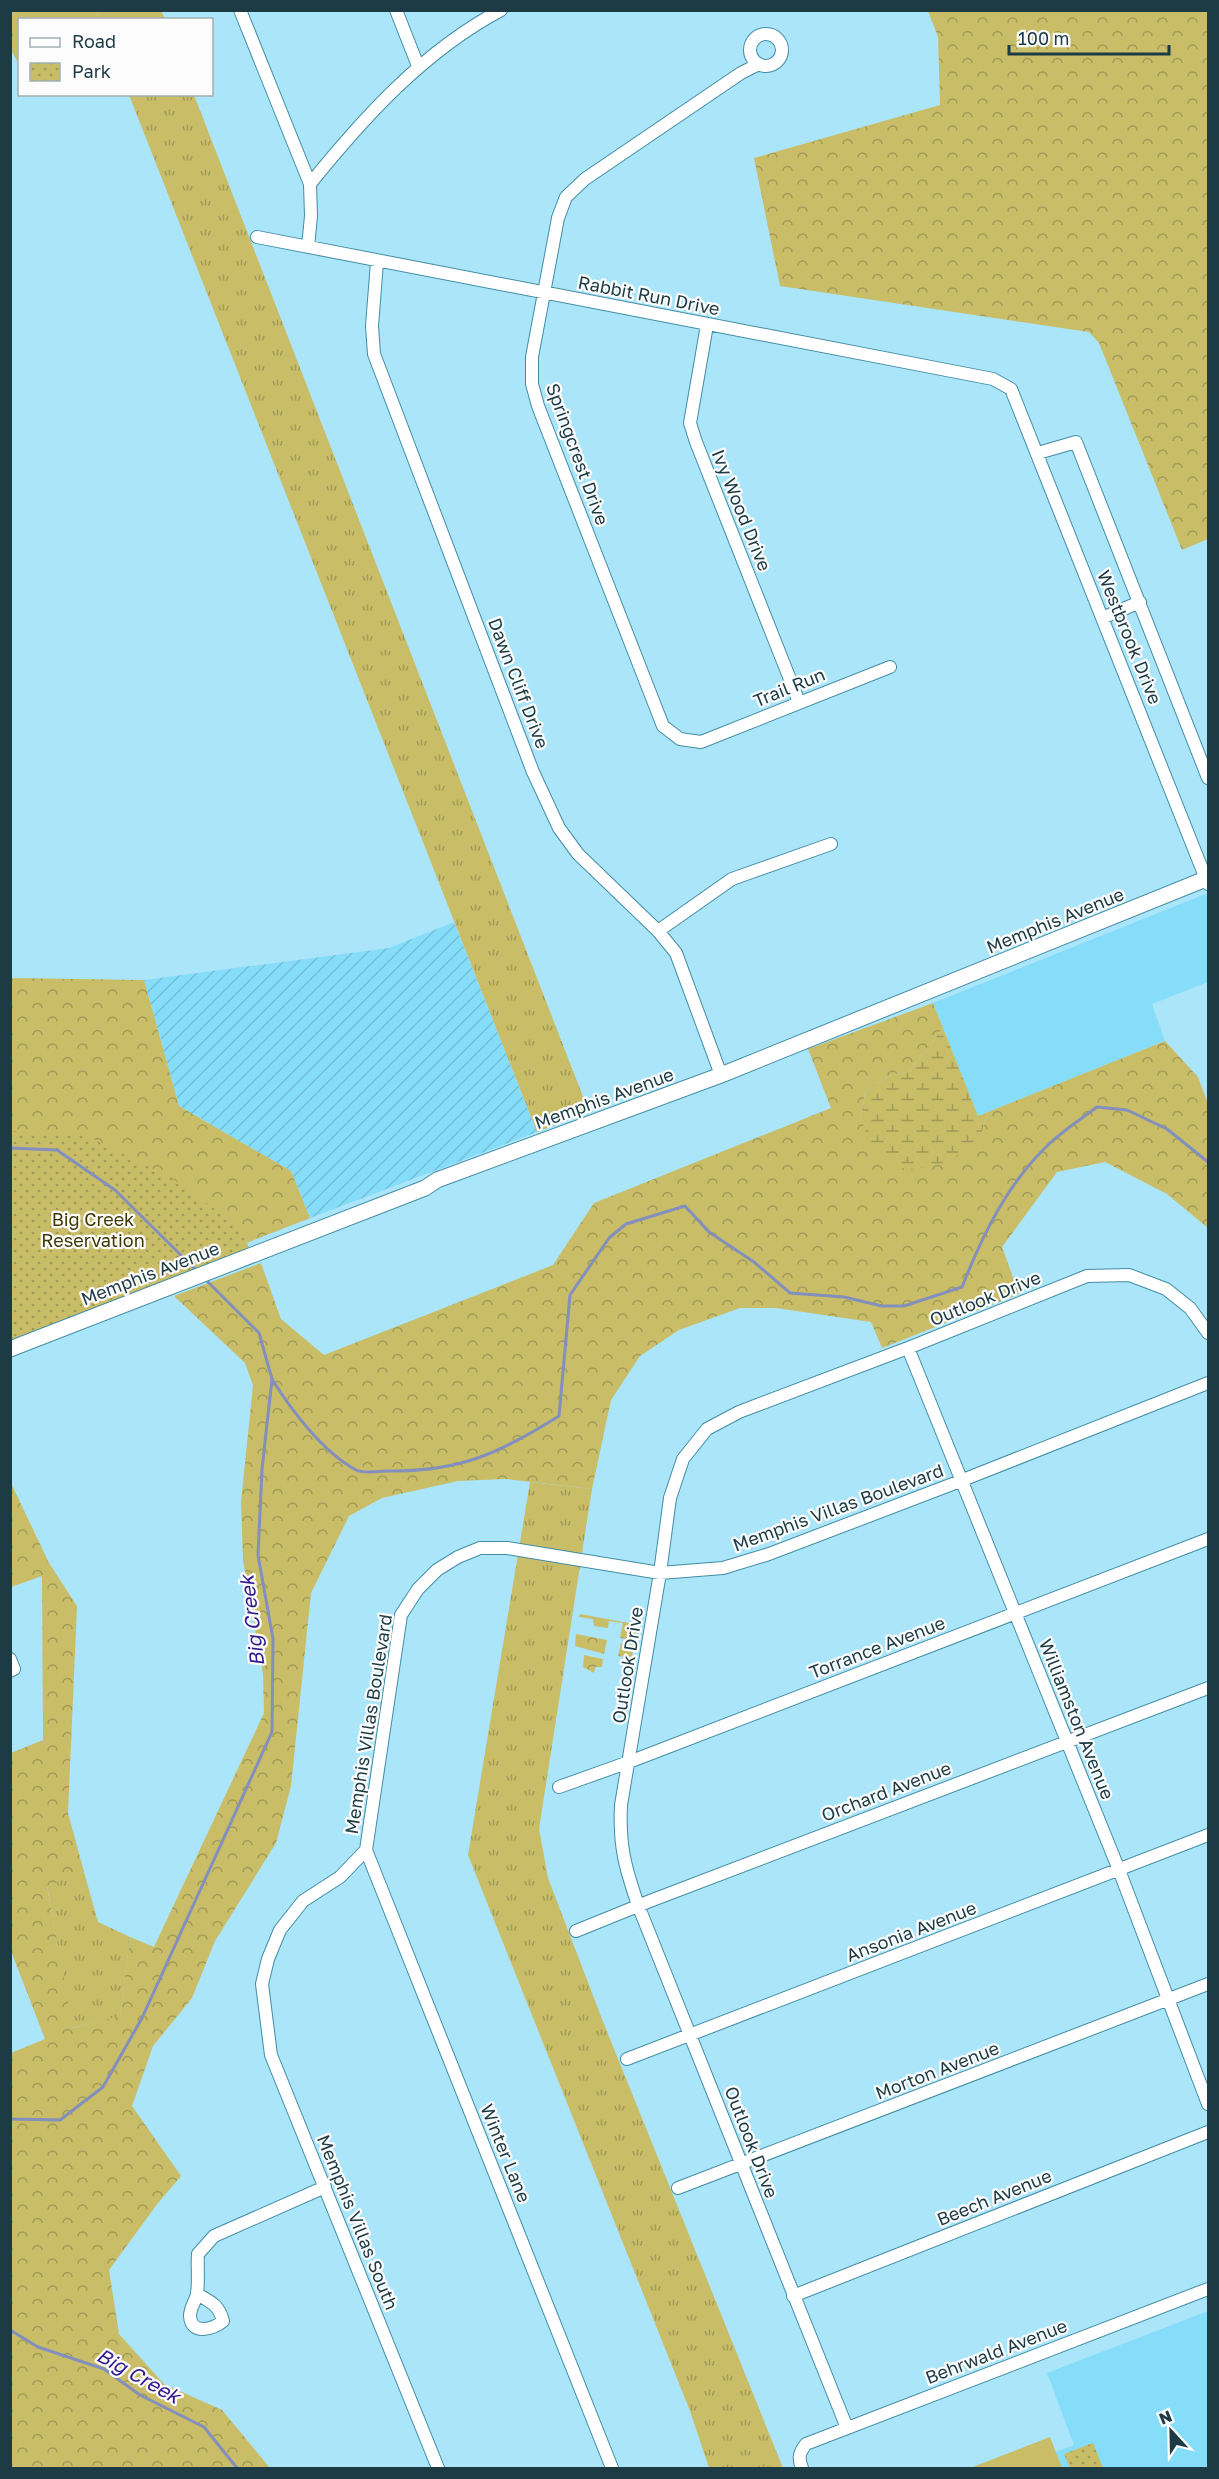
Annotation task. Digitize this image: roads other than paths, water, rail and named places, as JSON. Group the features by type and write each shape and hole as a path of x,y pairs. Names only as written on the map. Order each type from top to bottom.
{"main road":[{"name":"Memphis Avenue","path":"10,1349 425,1188 437,1180 721,1075 1208,881"}],"street":[{"path":"240,10 310,184 311,216 308,247"},
{"path":"396,10 418,66"},
{"path":"310,184 329,160 418,66 461,33 501,10"},
{"name":"Springcrest Drive","path":"701,742 680,740 663,726 538,406 532,384 532,357 558,218 566,197 574,188 741,73 759,64"},
{"name":"Rabbit Run Drive","path":"257,237 377,262 993,378 1011,389 1020,408"},
{"name":"Dawn Cliff Drive","path":"377,262 372,326 374,354 533,772 559,828 578,854 658,931 676,953 721,1075"},
{"name":"Ivy Wood Drive","path":"707,324 690,423 799,702"},
{"name":"Westbrook Drive","path":"1020,408 1208,881"},
{"path":"1038,453 1076,442 1209,778"},
{"path":"1102,618 1140,602"},
{"name":"Trail Run","path":"701,742 890,667"},
{"path":"658,931 732,879 831,844"},
{"name":"Outlook Drive","path":"847,2428 638,1905 626,1869 619,1837 621,1805 660,1574 670,1498 683,1459 707,1429 738,1412 908,1348 1087,1276 1129,1275 1166,1288 1190,1308 1209,1333"},
{"name":"Williamston Avenue","path":"908,1348 1119,1870 1209,2104"},
{"name":"Memphis Villas Boulevard","path":"262,1984 267,1959 280,1930 303,1901 340,1877 366,1850 401,1615 418,1589 437,1570 458,1557 480,1548 507,1548 660,1574 723,1568 961,1481 1209,1383"},
{"name":"Torrance Avenue","path":"559,1787 1209,1539"},
{"name":"Orchard Avenue","path":"576,1930 1209,1688"},
{"name":"Ansonia Avenue","path":"627,2059 1209,1835"},
{"name":"Winter Lane","path":"366,1850 612,2469"},
{"name":"Memphis Villas South","path":"262,1984 271,2055 438,2469"},
{"name":"Morton Avenue","path":"678,2188 1209,1984"},
{"name":"Beech Avenue","path":"793,2296 1209,2132"},
{"path":"197,2294 198,2254 214,2236 325,2187"},
{"name":"Behrwald Avenue","path":"802,2469 798,2460 800,2451 806,2444 1209,2289"}],"waterway":[{"path":"272,1379 320,1442 356,1470 367,1472 414,1470 458,1464 498,1450 559,1416 570,1295 609,1238 626,1224 685,1206 709,1232 754,1262 790,1293 844,1297 882,1306 904,1306 962,1287 988,1229 1021,1176 1049,1144 1097,1107 1127,1110 1167,1129 1208,1162"},
{"name":"Big Creek","path":"10,1148 57,1150 115,1190 196,1270"},
{"name":"Big Creek","path":"10,2119 60,2120 103,2087 142,2018 272,1732 273,1639 258,1555 262,1469 272,1379 259,1333 205,1279"},
{"name":"Big Creek","path":"10,2330 38,2347 104,2369 140,2395 204,2427 237,2468"}],"park label":[{"name":"Big Creek Reservation","path":"93,1229"}]}
